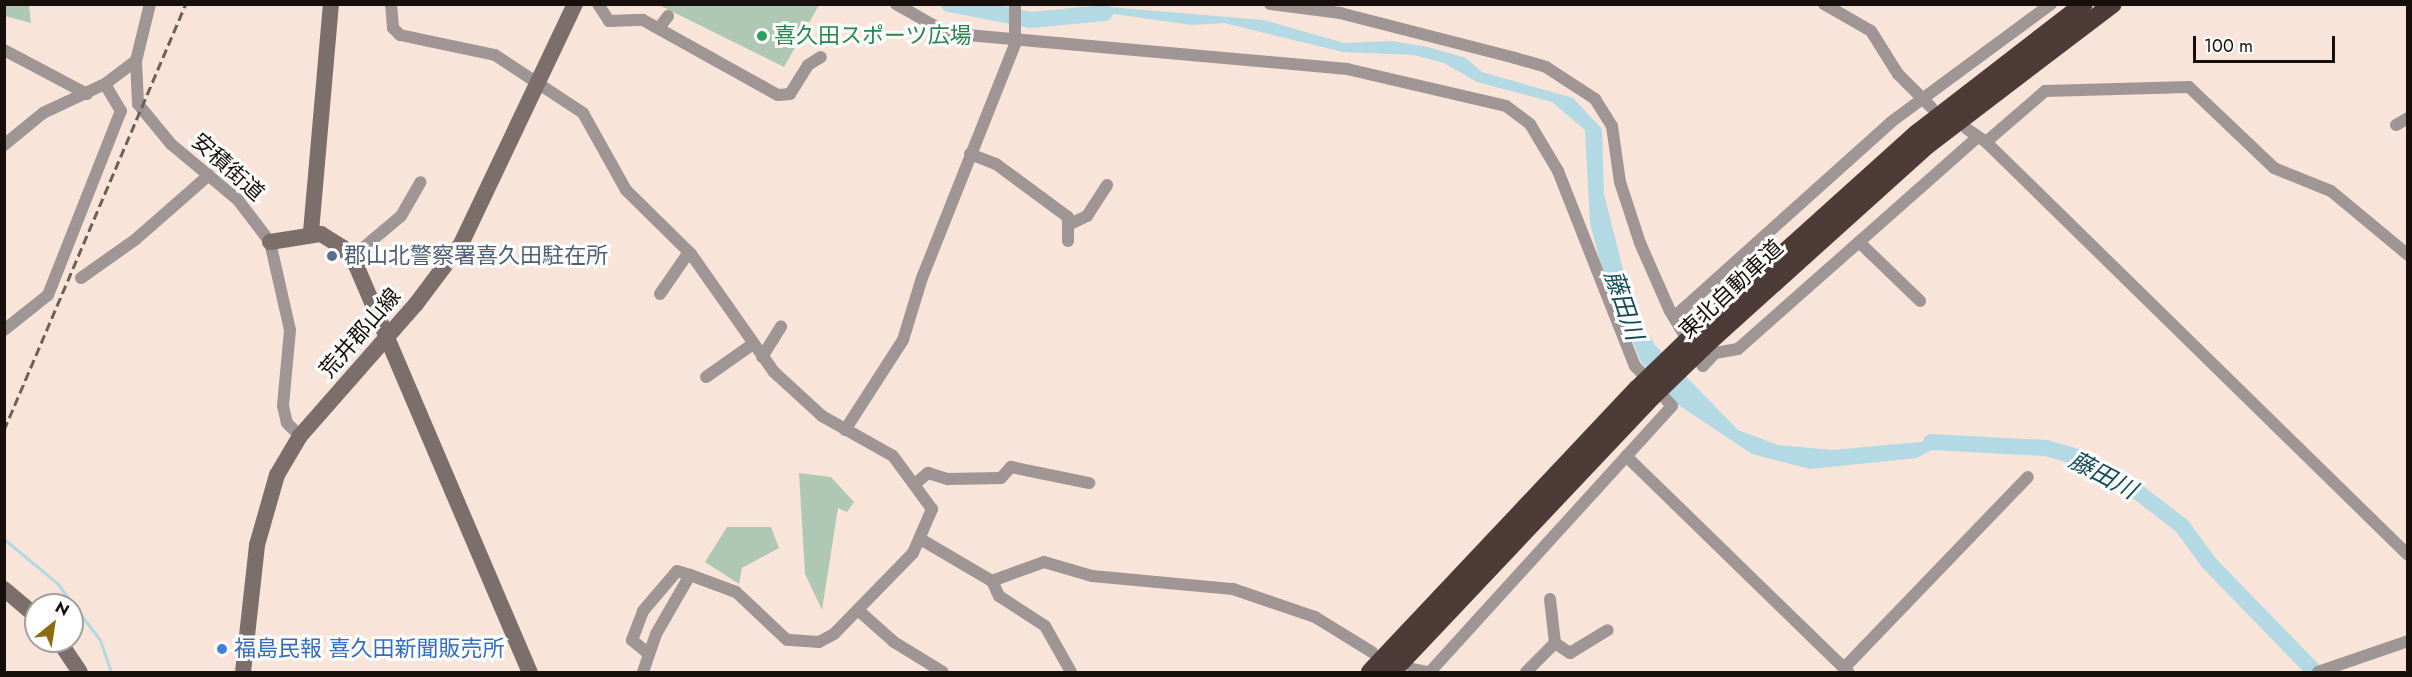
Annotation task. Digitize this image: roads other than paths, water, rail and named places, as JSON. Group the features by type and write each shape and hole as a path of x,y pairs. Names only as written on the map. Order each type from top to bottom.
{"highway":[{"name":"東北自動車道","path":"1370,672 1645,393 1917,133 2084,4"},
{"name":"東北自動車道","path":"1703,336 1929,144 2113,4"},
{"name":"東北自動車道","path":"1392,672 1645,393"}],"street":[{"name":"安積街道","path":"150,4 136,60 135,96 141,111 244,207 270,242 290,330 283,406 287,423 300,436"},
{"path":"311,232 331,4"},
{"path":"391,4 393,28 400,35 495,56 583,113 626,190 689,252 762,357 799,398 845,430 885,451 916,483 932,509 922,540 858,610 819,642 796,644 736,592 677,571 643,611 632,640 649,654"},
{"name":"荒井郡山線","path":"243,672 264,510 300,436 385,339 461,244 575,4"},
{"path":"598,4 601,15 613,23 638,18 783,96 820,57"},
{"path":"896,4 940,29 1310,62 1516,111 1543,142 1558,171 1635,366 1672,406 1428,672 1413,669"},
{"path":"845,430 903,340 1014,37 1015,4"},
{"path":"1270,4 1340,13 1515,58 1546,68 1594,99 1612,126 1630,212 1674,317 1703,366 1715,353 1738,350 1858,242 1982,139 2045,91 2188,87 2274,168 2331,191 2408,255"},
{"path":"1824,4 1871,31 1919,99 1931,107"},
{"path":"1674,317 1809,190 1919,99 2051,4"},
{"path":"659,28 668,16"},
{"path":"4,50 87,94"},
{"path":"4,145 43,113 105,84 136,60"},
{"path":"4,330 48,295 121,111 105,84"},
{"path":"2396,125 2408,118"},
{"path":"1967,129 1982,139 2408,555"},
{"path":"970,154 996,164 1072,223"},
{"path":"81,278 136,239 208,175"},
{"path":"351,258 400,216 421,182"},
{"path":"1072,223 1087,216 1107,185"},
{"path":"1068,241 1072,223"},
{"path":"270,242 311,232 330,238 351,258 530,672"},
{"path":"1858,242 1920,301"},
{"path":"660,294 689,252"},
{"path":"762,357 781,326"},
{"path":"706,377 753,344"},
{"path":"1626,456 1846,670 2028,477"},
{"path":"916,483 928,473 948,479 1001,477 1011,467 1089,483"},
{"path":"922,540 992,581 1005,601 1045,626 1071,672"},
{"path":"992,581 1044,562 1092,576 1233,589 1315,617 1372,652"},
{"path":"643,672 649,654 690,575"},
{"path":"4,589 24,606"},
{"path":"1550,599 1555,644"},
{"path":"858,610 894,642 943,672"},
{"path":"1555,644 1570,653 1608,630"},
{"path":"2318,672 2408,641"},
{"path":"1527,672 1555,644"},
{"path":"67,653 80,672"}],"water":[{"path":"1110,7 1264,20 1344,43 1391,41 1428,47 1466,58 1482,72 1573,98 1602,129 1604,194 1632,305 1655,345 1738,430 1778,445 1833,450 1952,439 1917,458 1810,469 1752,454 1674,402 1641,362 1600,261 1590,223 1585,130 1552,102 1477,82 1444,63 1414,55 1343,52 1224,23 1191,25 1114,14 1093,22 1083,19"}],"waterway":[{"name":"藤田川","path":"949,4 1031,20 1105,13"},
{"name":"藤田川","path":"1931,442 2046,448 2081,458 2130,486 2182,526 2209,563 2315,672"},
{"path":"4,539 57,583 100,640 111,672"}],"railway":[{"path":"4,430 186,4"}],"place":[{"name":"喜久田スポーツ広場","path":"762,36"},
{"name":"郡山北警察署喜久田駐在所","path":"332,256"},
{"name":"福島民報 喜久田新聞販売所","path":"222,649"}]}
